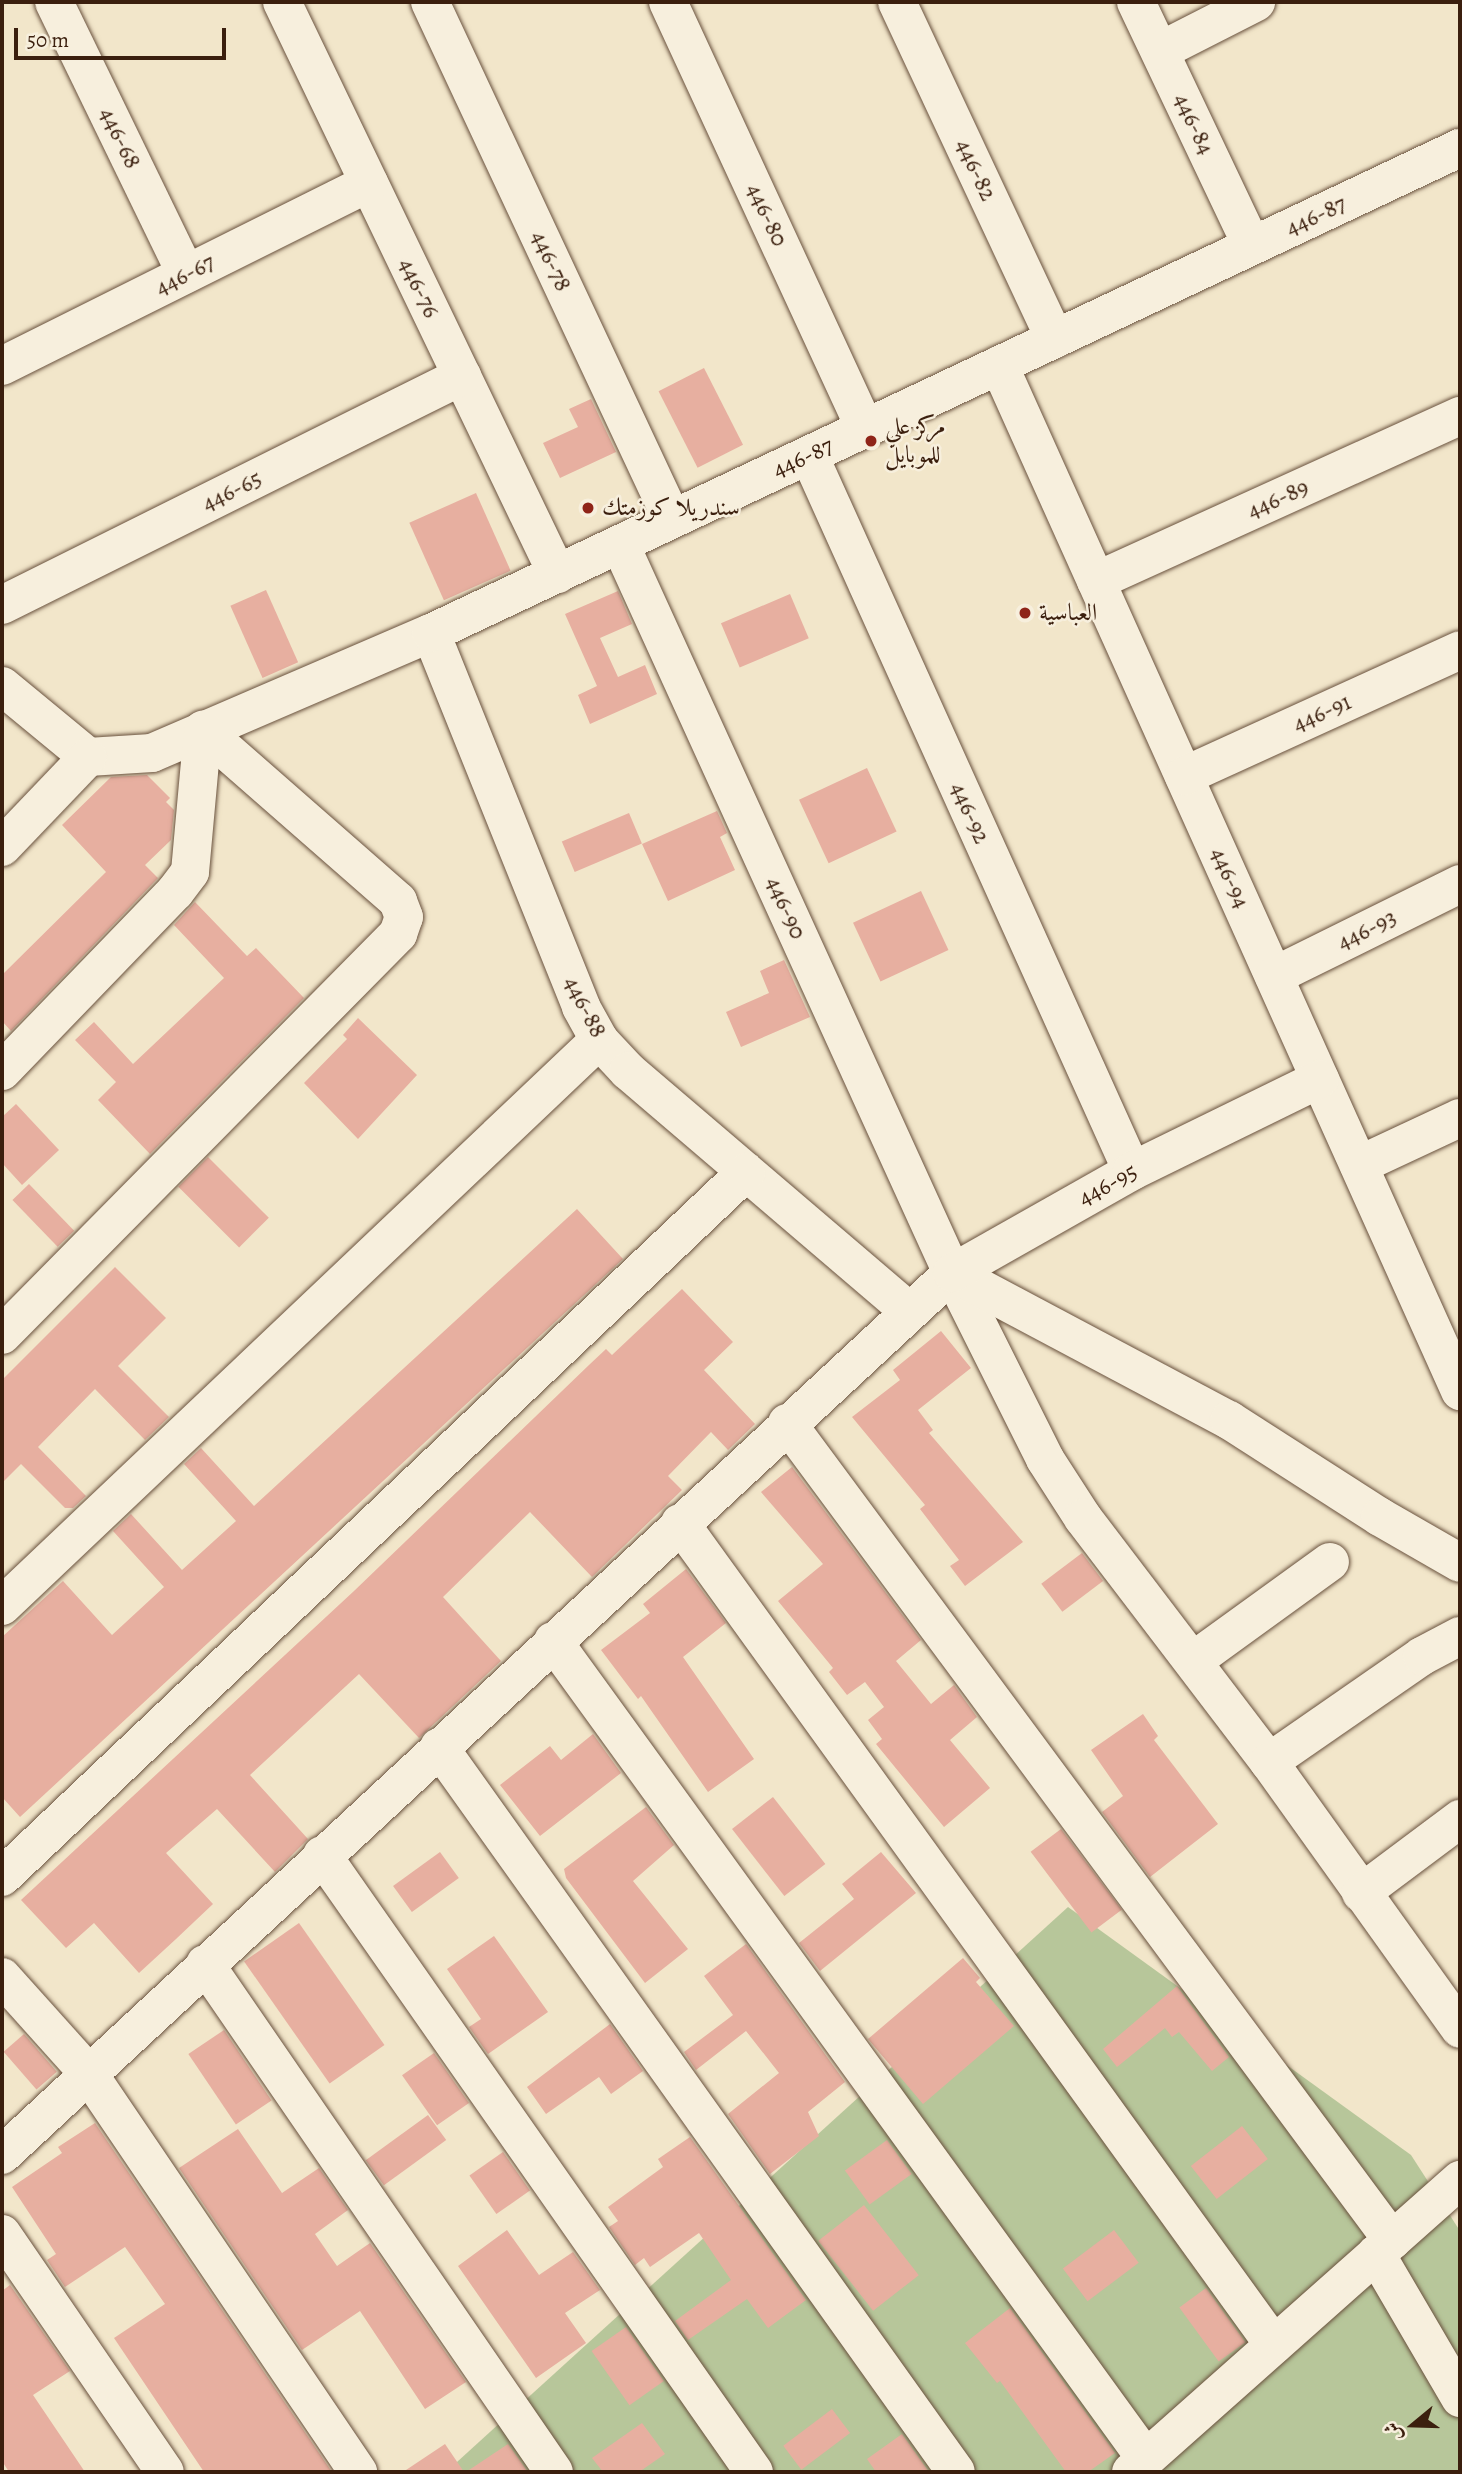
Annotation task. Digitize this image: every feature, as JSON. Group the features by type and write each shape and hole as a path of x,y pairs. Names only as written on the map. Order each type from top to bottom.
{"street":[{"name":"446-68","path":"54,2 186,274"},
{"name":"446-76","path":"282,2 557,573"},
{"name":"446-78","path":"430,2 672,519"},
{"name":"446-80","path":"668,2 865,428"},
{"name":"446-82","path":"897,2 1055,339"},
{"name":"446-84","path":"1136,2 1252,246"},
{"path":"1160,51 1256,2"},
{"name":"446-87","path":"88,757 152,753 431,633 1460,148"},
{"name":"446-67","path":"2,366 369,183"},
{"name":"446-94","path":"999,365 1460,1391"},
{"name":"446-65","path":"2,605 462,376"},
{"name":"446-89","path":"1097,581 1460,416"},
{"name":"446-92","path":"808,455 1132,1171"},
{"name":"446-90","path":"620,544 952,1273 1045,1459 1083,1518 1269,1762 1361,1892 1459,2023"},
{"name":"446-88","path":"431,633 581,1007 600,1040 628,1071 908,1310"},
{"name":"446-91","path":"1184,776 1460,650"},
{"path":"2,686 88,757 2,847"},
{"path":"2,1071 175,892 190,872 203,730"},
{"path":"2,1335 398,934 404,917 398,901 203,730"},
{"name":"446-93","path":"1274,976 1460,884"},
{"path":"2,1606 600,1040"},
{"name":"446-95","path":"2,2155 908,1310 952,1273 1132,1171 1320,1079"},
{"path":"1359,1165 1460,1118"},
{"path":"2,1877 746,1172"},
{"path":"952,1273 1229,1420 1380,1517 1460,1563"},
{"path":"787,1423 1384,2247 1460,2398"},
{"path":"680,1523 1274,2345"},
{"path":"1193,1661 1330,1562"},
{"path":"1269,1762 1422,1656 1460,1636"},
{"path":"553,1640 1138,2466 1460,2180"},
{"path":"439,1747 956,2472"},
{"path":"1361,1892 1460,1819"},
{"path":"322,1855 754,2472"},
{"path":"205,1964 554,2472"},
{"path":"2,1977 88,2073 358,2472"},
{"path":"2,2234 165,2472"}],"green space":[{"path":"1068,1907 1411,2155 1460,2231 1460,2472 446,2472"}],"building":[{"path":"704,368 743,445 698,468 659,391"},
{"path":"591,399 616,452 560,478 543,443 578,427 569,409"},
{"path":"476,493 511,571 444,600 409,523"},
{"path":"266,590 298,662 263,678 230,606"},
{"path":"618,591 632,624 600,638 618,677 645,665 657,694 590,724 578,695 597,686 565,614"},
{"path":"790,594 809,638 740,667 721,623"},
{"path":"867,768 897,831 829,863 799,800"},
{"path":"147,775 170,798 166,802 174,810 171,840 145,865 158,878 11,1031 2,1021 2,975 106,872 62,825 111,777"},
{"path":"717,811 727,833 720,837 735,870 668,901 642,844"},
{"path":"629,813 642,843 575,872 562,842"},
{"path":"921,891 948,950 880,982 853,923"},
{"path":"195,902 247,956 256,948 304,998 150,1154 98,1100 116,1082 75,1040 94,1022 133,1064 224,978 174,925"},
{"path":"784,960 810,1017 741,1047 726,1012 769,993 760,971"},
{"path":"358,1018 417,1075 358,1139 304,1083 347,1039 343,1035"},
{"path":"16,1104 59,1150 22,1185 2,1163 2,1117"},
{"path":"208,1157 269,1218 239,1248 178,1187"},
{"path":"29,1184 74,1231 58,1247 12,1200"},
{"path":"577,1209 623,1259 20,1817 2,1797 2,1637 63,1581 112,1635 164,1587 113,1531 131,1514 182,1570 236,1521 184,1464 201,1448 254,1506"},
{"path":"115,1267 166,1318 118,1366 169,1417 145,1440 95,1389 38,1447 86,1496 73,1508 65,1508 21,1464 2,1483 2,1380"},
{"path":"682,1289 733,1342 704,1370 755,1424 728,1450 711,1432 668,1476 682,1490 592,1577 530,1512 443,1597 501,1661 419,1738 359,1674 250,1775 308,1839 275,1872 217,1809 166,1853 213,1904 176,1939 139,1973 94,1923 66,1948 21,1900 354,1591 606,1349 612,1355"},
{"path":"941,1331 971,1368 918,1410 933,1430 929,1433 1023,1542 965,1586 950,1566 959,1560 920,1509 925,1505 852,1417 900,1380 893,1370"},
{"path":"792,1467 921,1640 896,1661 931,1704 954,1685 977,1717 950,1740 990,1788 944,1827 876,1744 882,1739 868,1720 884,1707 865,1682 847,1695 829,1672 833,1668 778,1601 823,1564 761,1492"},
{"path":"1082,1553 1103,1581 1062,1612 1041,1584"},
{"path":"686,1569 726,1623 683,1657 754,1759 708,1792 641,1696 638,1699 601,1650 650,1613 643,1604"},
{"path":"1143,1714 1158,1736 1154,1740 1218,1824 1150,1877 1102,1812 1123,1796 1091,1750"},
{"path":"593,1734 621,1773 540,1836 500,1785 550,1746 561,1760"},
{"path":"773,1797 825,1864 784,1896 732,1829"},
{"path":"646,1807 674,1845 633,1881 688,1949 645,1983 566,1878 564,1869"},
{"path":"1061,1829 1122,1910 1091,1933 1031,1852"},
{"path":"440,1852 459,1878 412,1912 393,1886"},
{"path":"881,1852 916,1893 820,1971 799,1943 854,1899 842,1884"},
{"path":"299,1923 384,2045 330,2083 244,1961"},
{"path":"494,1936 548,2012 488,2054 469,2027 481,2019 447,1969"},
{"path":"746,1944 845,2082 808,2112 819,2136 770,2174 728,2114 779,2073 746,2031 696,2070 684,2052 733,2015 704,1976"},
{"path":"963,1958 980,1978 976,1982 1014,2026 923,2104 868,2039"},
{"path":"1177,1986 1229,2057 1212,2071 1179,2032 1172,2037 1165,2028 1117,2067 1103,2049"},
{"path":"610,2024 643,2071 611,2094 599,2077 546,2114 527,2087"},
{"path":"224,2030 272,2100 236,2125 188,2054"},
{"path":"24,2034 57,2072 36,2089 4,2052"},
{"path":"434,2053 469,2103 437,2125 402,2075"},
{"path":"428,2115 446,2140 384,2185 366,2160"},
{"path":"95,2123 332,2472 204,2472 114,2338 165,2304 125,2247 65,2287 47,2260 56,2254 12,2187 62,2153 58,2147"},
{"path":"1242,2126 1268,2159 1217,2199 1191,2166"},
{"path":"238,2129 282,2193 319,2168 348,2210 315,2234 337,2266 370,2243 466,2382 425,2409 360,2311 302,2350 179,2168"},
{"path":"690,2137 806,2300 768,2328 747,2299 688,2340 675,2321 731,2280 699,2233 650,2267 644,2258 635,2265 609,2227 618,2221 608,2207 663,2167 658,2159"},
{"path":"887,2140 912,2174 870,2205 845,2171"},
{"path":"503,2152 530,2191 496,2214 469,2176"},
{"path":"864,2205 919,2275 873,2311 818,2241"},
{"path":"507,2230 539,2275 573,2252 600,2290 565,2313 586,2343 536,2378 458,2266"},
{"path":"1114,2230 1139,2263 1088,2301 1063,2269"},
{"path":"10,2285 70,2371 33,2395 85,2472 9,2472 2,2461 2,2291"},
{"path":"1206,2288 1245,2342 1219,2362 1179,2307"},
{"path":"1010,2308 1115,2453 1088,2472 1066,2472 1000,2381 997,2383 965,2343"},
{"path":"626,2327 664,2381 629,2405 592,2351"},
{"path":"832,2409 850,2433 801,2470 783,2446"},
{"path":"642,2423 665,2454 639,2472 603,2472 592,2458"},
{"path":"902,2434 929,2472 876,2472 867,2459"},
{"path":"445,2444 464,2472 403,2472"},
{"path":"508,2444 528,2472 466,2472"}],"place":[{"name":"مركز علي للموبايل","path":"871,441"},
{"name":"سندريلا كوزمتك","path":"588,508"},
{"name":"العباسية","path":"1025,613"}]}
